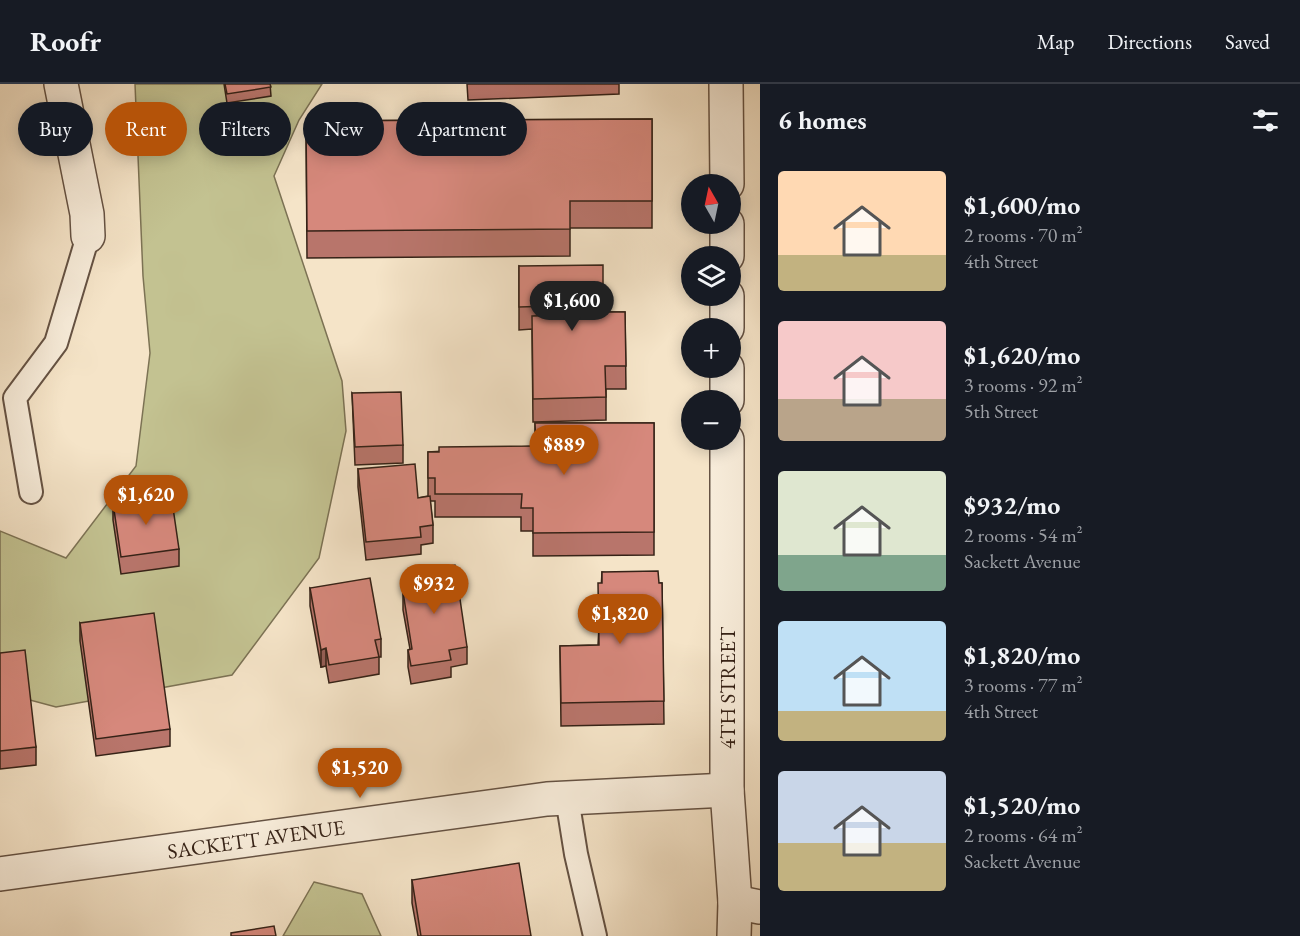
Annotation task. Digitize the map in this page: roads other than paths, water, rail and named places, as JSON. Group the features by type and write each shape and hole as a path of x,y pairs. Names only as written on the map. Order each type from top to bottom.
{"street":[{"path":"61,84 87,214 88,236"},
{"path":"726,84 727,174"},
{"name":"4TH STREET","path":"727,450 727,790 747,904 734,936"},
{"name":"SACKETT AVENUE","path":"0,874 547,799 727,790"}],"lane":[{"path":"31,492 15,398 56,343 88,236"},
{"path":"567,798 576,854 595,936"}]}
